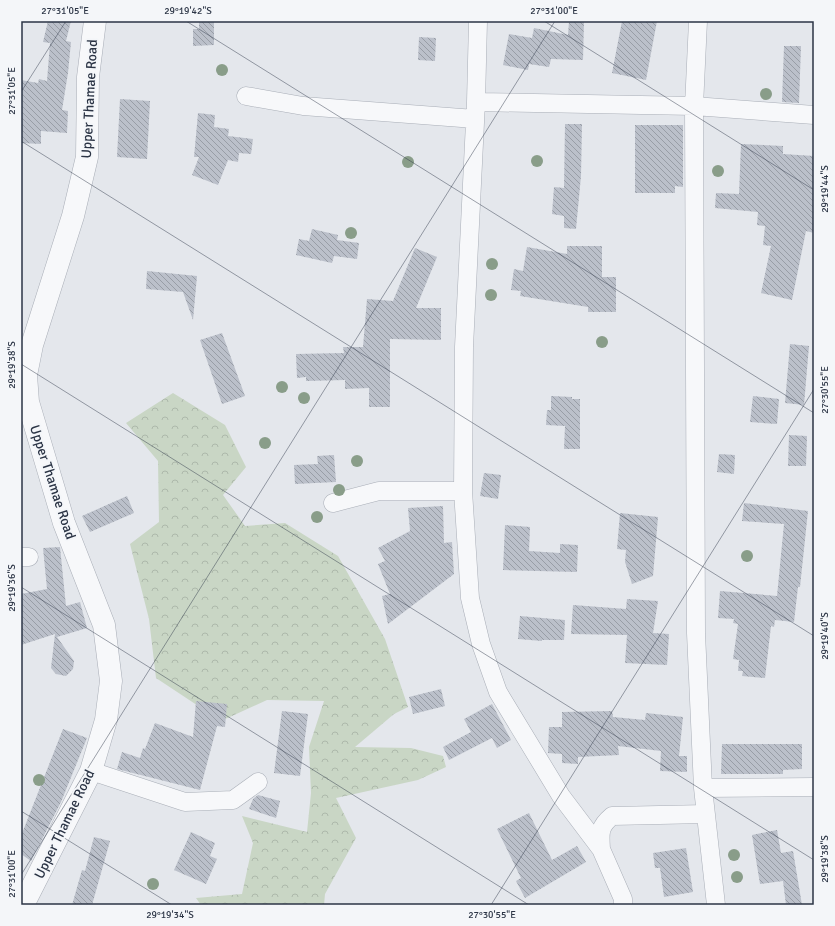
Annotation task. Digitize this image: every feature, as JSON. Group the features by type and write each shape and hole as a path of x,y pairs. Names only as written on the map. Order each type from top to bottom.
{"street":[{"name":"Upper Thamae Road","path":"23,905 92,771 106,720 111,682 104,626 64,523 28,402 26,375 32,345 73,216 87,157 88,77 95,21"},
{"path":"478,21 464,347 463,491 470,598 481,644 498,692 561,796 601,849 623,899 623,905"},
{"path":"698,21 694,106 696,633 703,788 716,905"},
{"path":"246,96 303,106 475,110 694,106 814,115"},
{"path":"333,503 379,491 463,491"},
{"path":"92,771 185,802 233,800 258,782"},
{"path":"703,788 814,787"},
{"path":"601,849 600,836 603,824 612,816 706,814"}],"green space":[{"path":"173,393 225,425 246,467 223,495 245,526 285,523 338,556 385,639 408,707 394,714 355,747 411,748 443,756 446,767 418,780 336,798 356,838 325,894 324,905 201,905 196,898 242,894 253,843 242,816 307,832 311,793 309,747 324,701 267,700 221,721 156,678 149,619 130,544 159,522 158,461 126,423"}],"building":[{"path":"48,21 71,21 66,41 71,42 62,110 68,111 67,133 41,131 41,144 21,143 21,80 38,83 39,79 47,81 50,43 43,42"},
{"path":"199,21 214,21 214,45 193,46 193,29 199,29"},
{"path":"569,21 584,21 583,60 551,59 549,67 529,64 528,70 503,65 509,34 532,38 534,28 568,35"},
{"path":"622,21 657,21 646,80 612,73"},
{"path":"419,37 436,38 435,61 418,60"},
{"path":"784,46 801,46 799,103 782,102"},
{"path":"120,99 150,101 147,159 117,157"},
{"path":"198,113 215,115 214,127 229,129 228,136 253,139 251,154 239,153 238,162 228,160 218,185 192,175 199,157 194,157"},
{"path":"565,124 582,124 581,176 576,229 564,228 564,216 552,214 554,187 564,188"},
{"path":"635,125 683,125 683,187 675,186 675,193 635,193"},
{"path":"741,144 783,146 783,154 814,156 814,233 806,231 792,300 761,293 771,246 763,245 765,226 757,225 758,212 715,208 716,193 739,194"},
{"path":"312,229 338,235 337,240 359,243 357,259 334,256 332,263 296,255 299,239 309,241"},
{"path":"567,246 602,246 602,277 616,277 616,312 588,312 588,307 520,296 521,291 511,290 514,269 523,271 527,247 567,254"},
{"path":"415,248 437,257 416,308 441,308 441,340 390,339 390,407 369,407 369,388 345,389 345,380 306,381 306,377 297,378 296,354 344,353 343,347 363,347 367,299 393,301"},
{"path":"147,271 197,276 193,320 183,292 146,289"},
{"path":"222,333 245,396 222,404 200,340"},
{"path":"790,344 809,346 804,405 785,403"},
{"path":"551,396 580,399 580,449 564,449 565,426 546,425 547,410 551,410"},
{"path":"753,396 779,399 777,424 750,422"},
{"path":"789,435 807,436 806,466 788,466"},
{"path":"719,454 735,455 734,474 717,472"},
{"path":"334,455 336,482 295,484 294,465 318,464 317,456"},
{"path":"484,473 501,475 498,499 480,496"},
{"path":"127,496 134,513 90,532 82,516"},
{"path":"744,503 808,511 800,587 798,587 794,622 775,620 774,627 771,626 765,678 742,676 743,671 738,671 739,660 733,659 738,624 733,623 734,619 718,618 720,591 777,596 784,524 742,521"},
{"path":"443,506 444,543 452,542 454,574 388,624 382,596 390,594 378,564 385,561 378,548 410,531 408,508"},
{"path":"620,513 658,517 653,576 632,584 625,562 626,550 617,549"},
{"path":"505,525 530,527 529,551 560,553 560,544 578,545 577,572 503,570"},
{"path":"60,547 66,606 80,602 87,628 57,637 74,661 73,669 66,676 56,674 51,668 55,634 21,645 21,594 47,589 43,548"},
{"path":"627,599 658,601 653,633 669,634 667,665 625,663 627,635 571,634 573,605 626,609"},
{"path":"520,616 565,620 564,640 542,641 518,639"},
{"path":"441,689 445,706 413,714 409,697"},
{"path":"196,701 227,704 225,727 217,726 200,790 117,769 122,752 140,758 155,723 193,737"},
{"path":"492,704 511,740 497,748 492,738 449,760 443,747 471,732 464,719"},
{"path":"282,711 308,714 300,776 274,773"},
{"path":"612,711 613,717 645,720 646,713 683,717 679,756 687,756 687,772 660,771 661,751 618,746 619,755 578,757 578,764 562,763 562,754 548,753 549,727 562,727 562,712"},
{"path":"63,729 87,738 61,802 31,861 21,854 21,836"},
{"path":"722,744 802,744 802,769 783,770 783,774 721,774"},
{"path":"258,795 280,801 276,818 249,809 253,799"},
{"path":"529,813 552,860 577,846 586,862 525,898 516,881 521,878 497,829"},
{"path":"777,830 781,853 793,851 802,905 786,905 783,881 760,884 752,835"},
{"path":"191,832 215,843 210,856 217,859 206,884 174,870"},
{"path":"94,837 110,841 92,905 72,905 82,870 85,871"},
{"path":"686,848 693,892 664,897 660,868 655,868 653,853"}]}
